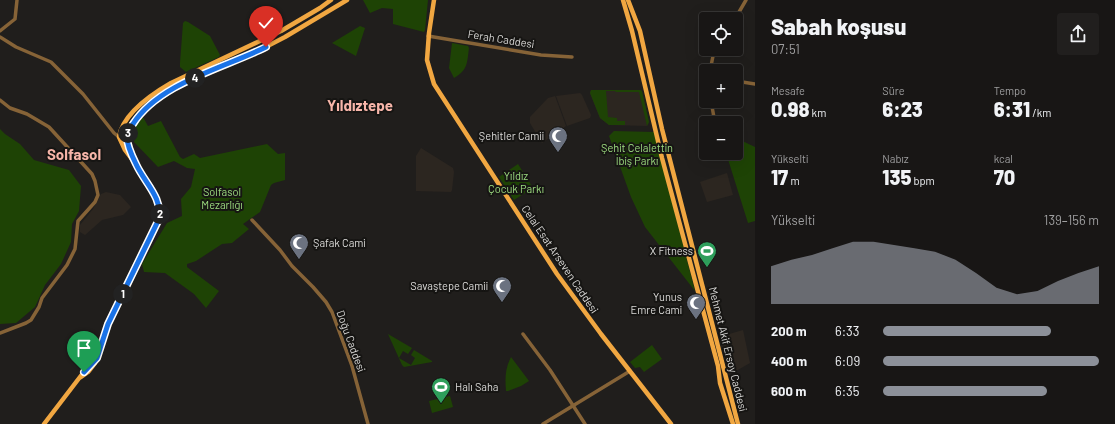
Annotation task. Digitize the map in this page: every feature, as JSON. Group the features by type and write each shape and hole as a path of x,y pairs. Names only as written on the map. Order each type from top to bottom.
{"main road":[{"path":"336,6 342,0"},
{"path":"136,164 127,139 129,130 137,117 158,97 184,83 266,47 347,0"},
{"name":"Mehmet Akif Ersoy Caddesi","path":"623,0 632,31 662,158 718,366 720,383 733,424"},
{"name":"Mehmet Akif Ersoy Caddesi","path":"628,0 640,31 663,135 698,265 738,424"},
{"path":"44,424 84,372 97,358 108,324 159,219 160,209 157,200 136,164 125,150 119,137 122,128 143,101 158,91 275,34 329,2"},
{"name":"Celal Esat Arseven Caddesi","path":"433,2 428,36 427,60 434,84 557,274 601,334 672,424"}],"street":[{"path":"0,31 15,19 15,7 17,0"},
{"path":"739,12 746,0"},
{"name":"Ferah Caddesi","path":"428,36 518,51 572,57"},
{"path":"0,37 16,47 51,62 84,94 119,137 127,139"},
{"path":"743,82 755,84"},
{"path":"0,100 10,108 27,114 44,123 56,134 92,174 98,195 95,202 78,221 75,250 67,265 42,298 39,307 31,320 0,333"},
{"name":"Doğu Caddesi","path":"252,220 280,250 292,266 313,287 326,302 332,312 352,366 368,424"},
{"path":"523,334 550,370 585,424"},
{"path":"542,424 630,371"}],"shaded area":[{"path":"591,90 642,91 649,122 647,126 609,125 600,118 590,93"},
{"path":"580,93 591,115 590,118 567,126 556,96"},
{"path":"555,96 566,126 542,143 530,123 530,117 548,98"},
{"path":"421,148 453,168 454,172 451,192 416,191 416,156"},
{"path":"727,173 733,195 707,202 700,182"},
{"path":"106,192 120,195 131,207 123,215 102,220 85,235 80,232 80,225 93,209 101,194"},
{"path":"743,330 750,363 729,375 719,337"}],"green space":[{"path":"363,0 428,0 424,32 393,24 393,9 382,8 370,13"},
{"path":"185,21 210,36 220,55 219,57 186,72 180,67 183,23"},
{"path":"360,26 365,28 356,56 332,43"},
{"path":"452,43 468,46 469,48 466,66 459,75 454,78 449,68"},
{"path":"591,90 642,91 649,122 647,126 639,92 606,91 608,117 617,118 617,121 625,121 625,125 609,125 600,118 590,93"},
{"name":"Solfasol Mezarlığı","path":"143,117 148,126 161,121 180,157 183,159 194,154 200,158 267,144 278,154 285,153 285,180 271,185 260,212 243,224 249,229 232,243 222,244 196,261 187,264 187,267 219,291 206,308 194,294 165,273 144,272 142,264 167,223 182,216 181,199 191,187 195,169 187,168 174,161 158,167 134,142 135,128"},
{"path":"0,129 20,144 34,160 69,170 81,186 79,211 72,224 71,242 61,264 45,285 35,307 16,323 0,324"},
{"name":"Şehit Celalettin İbiş Parkı","path":"614,131 654,132 695,291 645,227 631,197 609,136"},
{"path":"743,141 755,147 755,221 748,223 728,160 743,160"},
{"name":"Yıldız Çocuk Parkı","path":"518,164 533,188 514,200 499,177"},
{"path":"388,334 412,348 408,354 403,351 399,358 411,365 415,358 411,355 414,350 432,362 404,367 402,365"},
{"path":"652,345 662,359 644,372 640,367 635,368 630,362"},
{"path":"511,357 529,381 521,386 506,391 506,374"},
{"name":"Halı Saha","path":"450,396 453,407 432,413 429,401"}],"place":[{"name":"Şehitler Camii","path":"558,153"},
{"name":"Şafak Cami","path":"299,260"},
{"name":"X Fitness","path":"707,268"},
{"name":"Savaştepe Camii","path":"502,303"},
{"name":"Yunus Emre Cami","path":"696,320"},
{"name":"Halı Saha","path":"441,404"}],"district":[{"name":"Yıldıztepe","path":"360,106"},
{"name":"Solfasol","path":"74,155"}],"route":[{"path":"84,372 93,360 97,358 108,324 159,219 160,209 157,200 136,164 128,146 127,134 129,130 137,117 158,97 184,83 266,47"}]}
